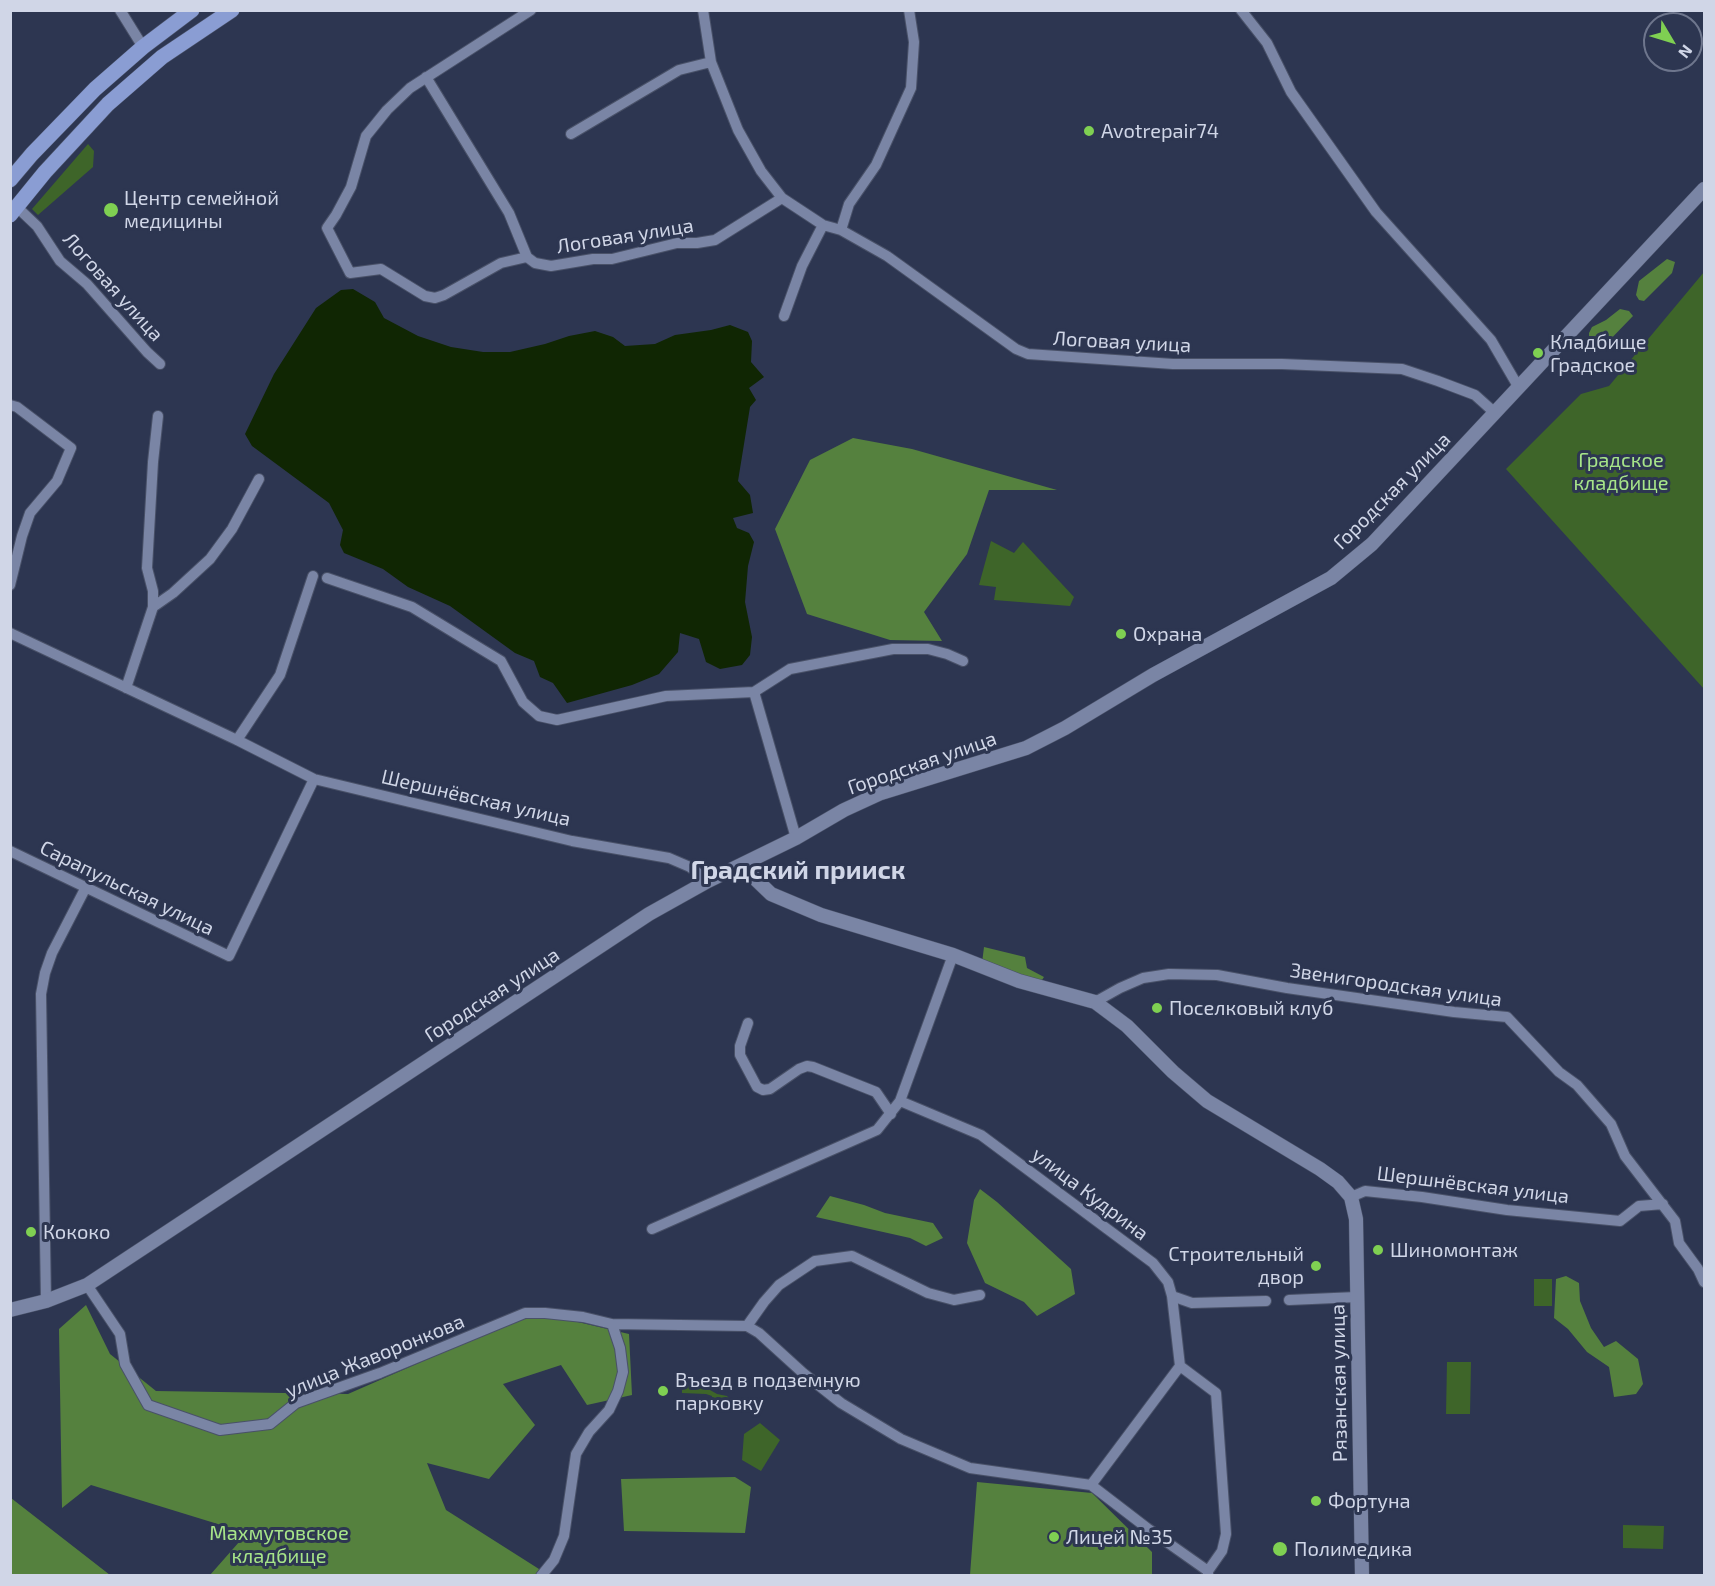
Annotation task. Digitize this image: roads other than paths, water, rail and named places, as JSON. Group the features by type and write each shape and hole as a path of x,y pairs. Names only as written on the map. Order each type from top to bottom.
{"main road":[{"path":"10,180 95,89 143,47 192,10"},
{"path":"14,211 45,172 108,104 162,57 232,10"}],"street":[{"path":"120,10 143,47"},
{"name":"Логовая улица","path":"703,10 711,62 738,130 761,171 782,198 823,225 841,230 887,256 1016,350 1028,354 1173,364 1293,364 1402,369 1475,395 1495,413"},
{"path":"841,230 849,204 876,165 911,88 914,42 909,10"},
{"path":"1241,10 1267,43 1291,92 1376,212 1491,340 1519,388"},
{"path":"426,77 509,213 527,257 501,263 444,296 435,298 425,296 381,269 350,273 327,228 351,187 366,136 387,110 410,88 426,77 524,13"},
{"path":"571,134 679,70 711,62"},
{"name":"Городская улица","path":"10,1310 46,1301 87,1285 649,914 708,881 881,793 1026,748 1065,728 1153,675 1331,578 1372,544 1704,189"},
{"name":"Логовая улица","path":"527,257 535,263 551,266 612,259 677,243 715,240 782,198"},
{"name":"Логовая улица","path":"14,211 37,226 60,261 87,284 160,364"},
{"path":"784,316 802,266 823,225"},
{"path":"10,405 17,407 71,448 57,480 30,513 10,585"},
{"path":"126,688 153,607 153,591 147,568 152,472 158,416"},
{"path":"153,607 173,593 210,559 232,529 259,479"},
{"path":"237,740 269,696 280,675 313,576"},
{"path":"327,578 412,607 501,661 523,702 539,716 557,720 666,696 754,692 790,669 893,649 928,649 963,661"},
{"name":"Шершнёвская улица","path":"10,633 237,740 314,779 572,841 669,858 690,867 708,881"},
{"path":"754,692 796,838"},
{"name":"Сарапульская улица","path":"10,851 229,956 314,779"},
{"name":"Шершнёвская улица","path":"741,865 759,885 780,899 821,915 953,955 1019,981 1095,1002 1127,1026 1173,1072 1207,1101 1320,1169 1338,1182 1352,1197 1365,1191 1507,1210 1620,1221 1639,1206 1663,1204"},
{"path":"46,1301 41,994 52,953 86,888"},
{"path":"652,1230 877,1130 900,1101 953,955"},
{"name":"Звенигородская улица","path":"1095,1002 1143,978 1168,974 1218,975 1287,988 1455,1012 1508,1017 1559,1072 1577,1085 1611,1124 1625,1156 1675,1221 1679,1243 1698,1269 1704,1282"},
{"path":"748,1023 740,1046 740,1055 757,1087 763,1090 770,1089 799,1069 807,1066 813,1067 876,1092 891,1114"},
{"name":"улица Кудрина","path":"900,1101 981,1135 1153,1263 1168,1282 1172,1296"},
{"name":"Рязанская улица","path":"1352,1197 1356,1219 1364,1573"},
{"path":"981,1294 954,1300 928,1293 852,1256 815,1262 779,1286 747,1326 759,1333 803,1373 841,1403 881,1428 970,1468 1091,1485 1208,1573 1222,1551 1226,1534 1216,1393 1180,1366"},
{"name":"улица Жаворонкова","path":"87,1285 120,1334 125,1364 148,1405 220,1430 270,1424 296,1403 380,1373 525,1313 584,1317 612,1324 747,1326"},
{"path":"1091,1485 1180,1366 1172,1296 1192,1303 1266,1301"},
{"path":"1289,1300 1357,1296"},
{"path":"1174,1316 1192,1303"},
{"path":"541,1575 554,1560 564,1536 576,1454 589,1432 609,1410 623,1372 620,1348 612,1324"}],"place":[{"name":"Avotrepair74","path":"1089,131"},
{"name":"Центр семейной медицины","path":"111,210"},
{"name":"Кладбище Градское","path":"1538,353"},
{"name":"Охрана","path":"1121,634"},
{"name":"Поселковый клуб","path":"1157,1008"},
{"name":"Кококо","path":"31,1232"},
{"name":"Шиномонтаж","path":"1378,1250"},
{"name":"Строительный двор","path":"1316,1266"},
{"name":"Въезд в подземную парковку","path":"663,1391"},
{"name":"Фортуна","path":"1316,1501"},
{"name":"Лицей №35","path":"1054,1537"},
{"name":"Полимедика","path":"1280,1549"}],"district":[{"name":"Градский прииск","path":"798,870"}],"park label":[{"name":"Градское кладбище","path":"1621,472"},
{"name":"Махмутовское кладбище","path":"279,1544"}]}
